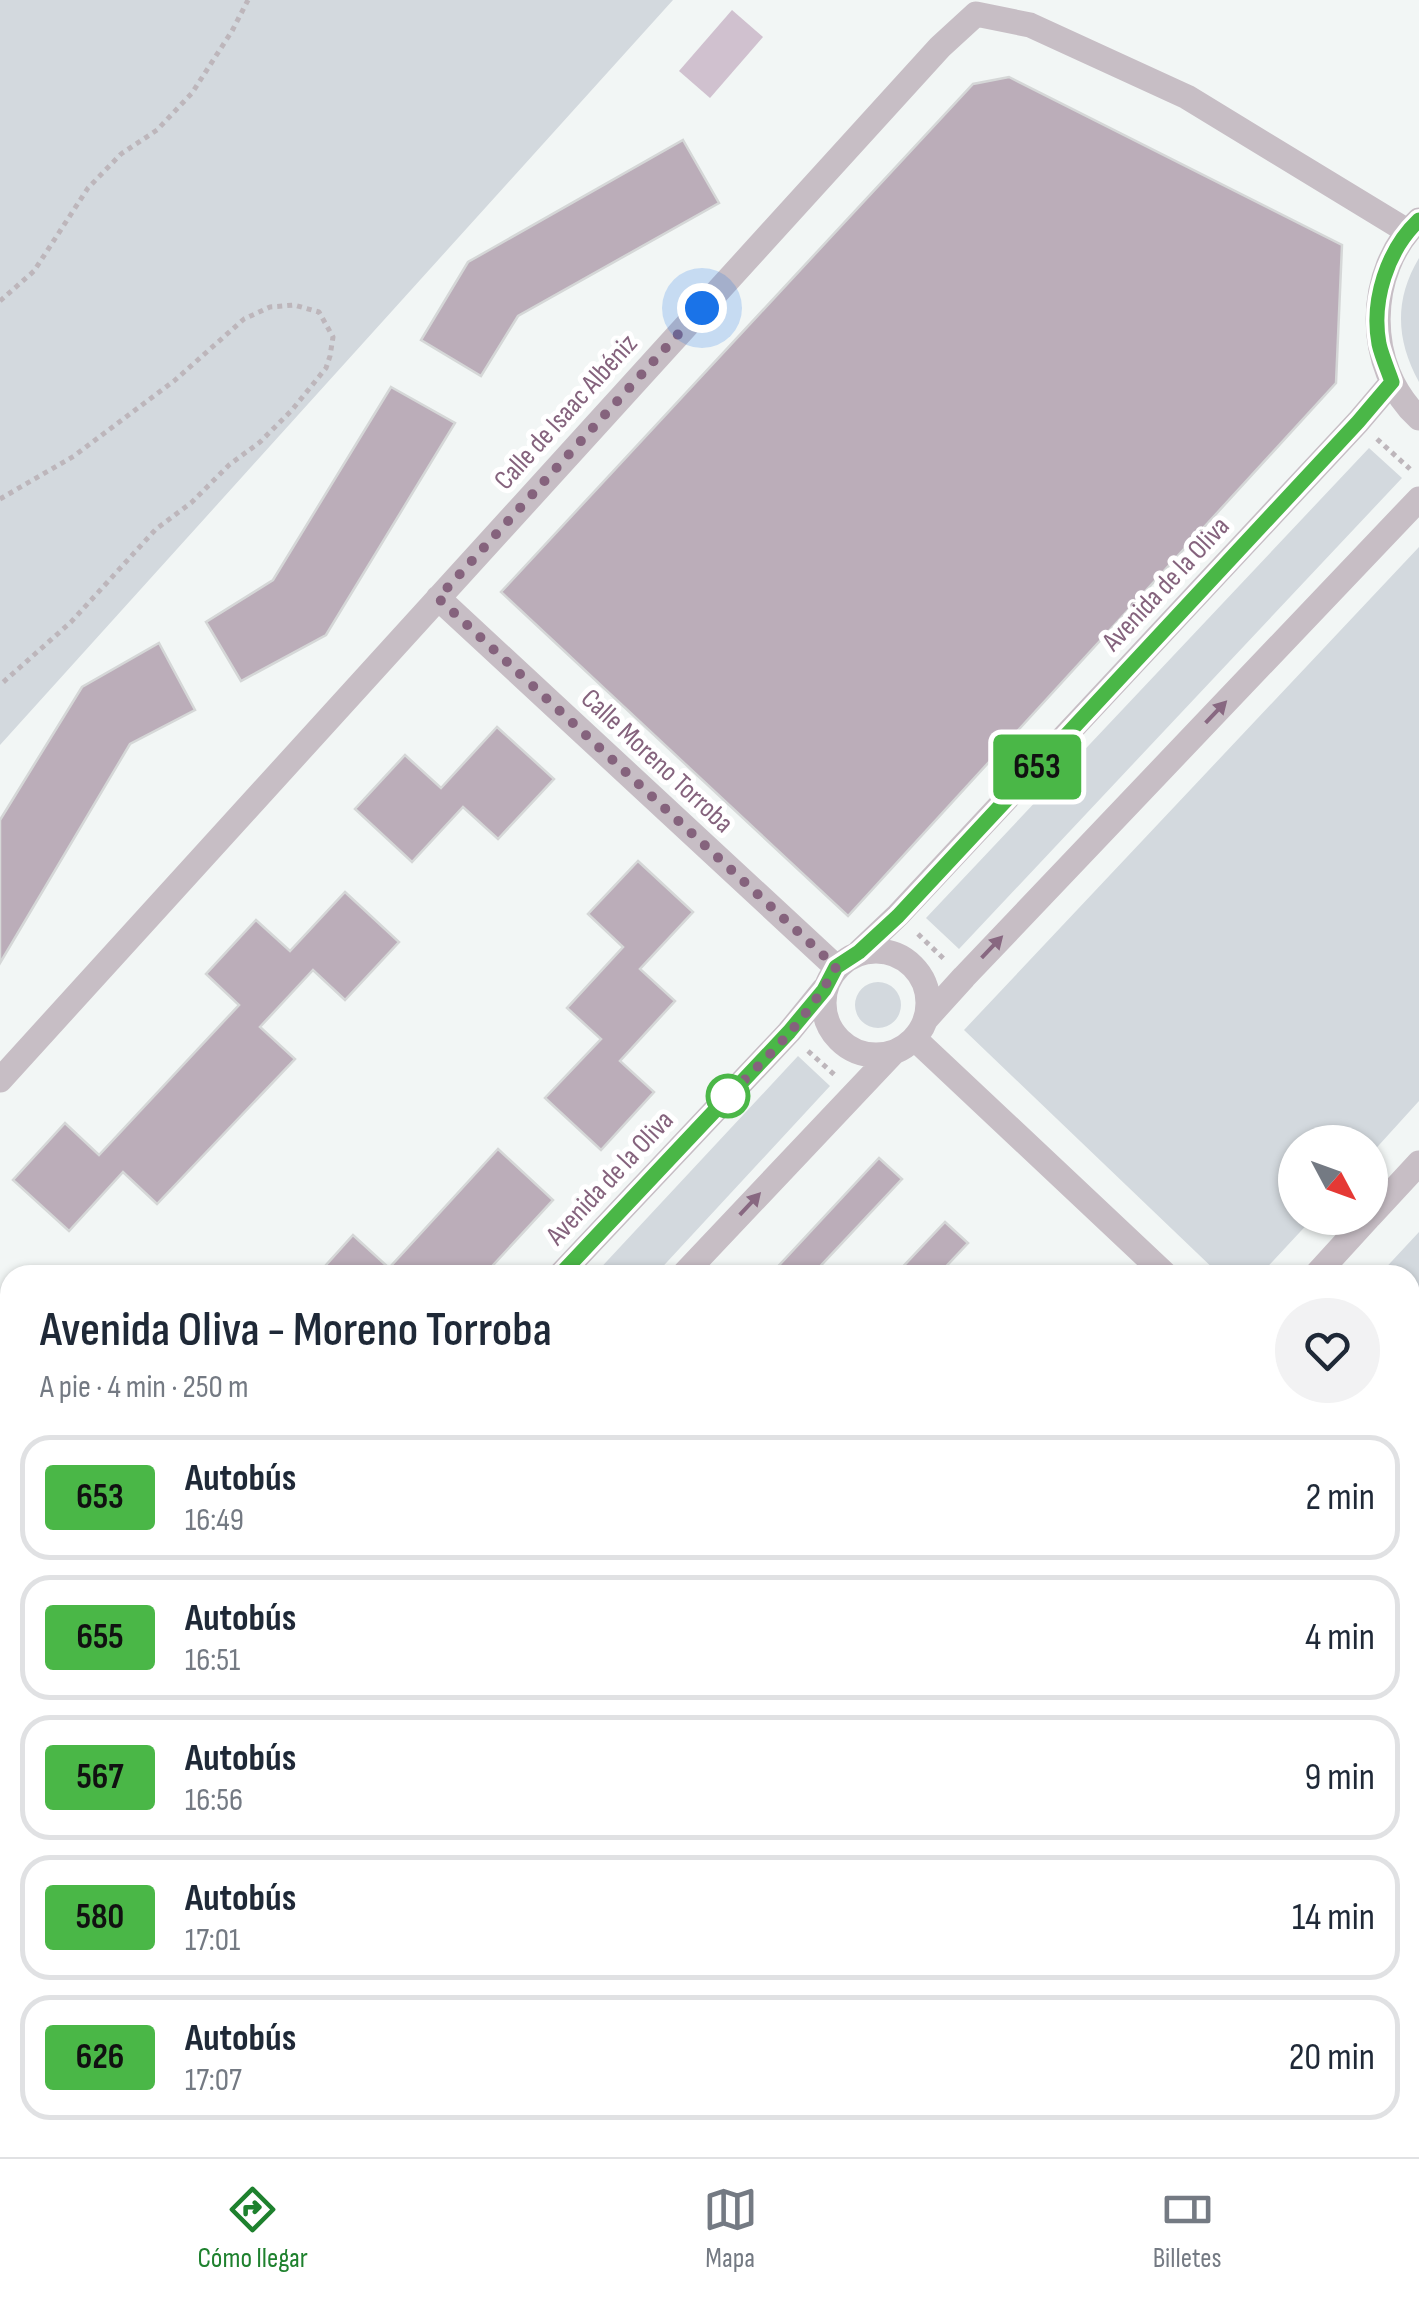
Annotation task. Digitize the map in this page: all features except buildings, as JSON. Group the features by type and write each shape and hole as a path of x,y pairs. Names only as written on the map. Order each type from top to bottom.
{"street":[{"name":"Calle de Isaac Albéniz","path":"0,1080 940,47 976,14 1030,26 1187,97 1413,226"},
{"path":"1413,226 1388,266 1378,304 1379,344 1392,382 1419,418"},
{"name":"Avenida de la Oliva","path":"859,952 898,916 1392,382"},
{"path":"692,1265 1419,499"},
{"name":"Calle Moreno Torroba","path":"438,598 830,978"},
{"path":"888,951 913,965 928,990 912,1037 866,1055 840,1042 824,1018 830,978 859,952 888,951"},
{"name":"Avenida de la Oliva","path":"569,1265 789,1032 830,978"},
{"path":"912,1037 1155,1265"},
{"path":"1388,1196 1419,1163"},
{"path":"1325,1265 1352,1235"}],"path":[{"path":"0,302 34,271 88,188 121,154 157,130 192,93 248,0"},
{"path":"0,499 90,444 174,381 244,319 270,307 294,306 319,312 333,336 326,368 292,410 192,502 156,528 71,622 0,685"},
{"path":"1371,434 1410,469"},
{"path":"909,926 948,962"},
{"path":"789,1032 854,1093"}],"shaded area":[{"path":"0,0 673,0 0,745"},
{"path":"732,10 763,37 710,98 679,71"},
{"path":"1419,258 1419,382 1406,351 1401,320 1405,289"},
{"path":"1369,448 1402,478 959,949 926,918"},
{"path":"1419,547 1419,1101 1388,1135 1388,1125 1278,1125 1278,1235 1297,1235 1269,1265 1210,1265 964,1030"},
{"path":"878,982 894,989 901,1005 894,1021 878,1028 862,1021 855,1005 862,989"},
{"path":"798,1056 830,1086 664,1265 603,1265"},
{"path":"1419,1232 1419,1265 1388,1265"}],"bus line":[{"name":"653","path":"569,1265 789,1032 824,990 836,967 859,952 898,916 1392,382 1379,344 1378,304 1388,266 1407,231 1419,220"}],"route":[{"path":"702,308 438,598 836,967 824,990 789,1032 728,1096"}]}
